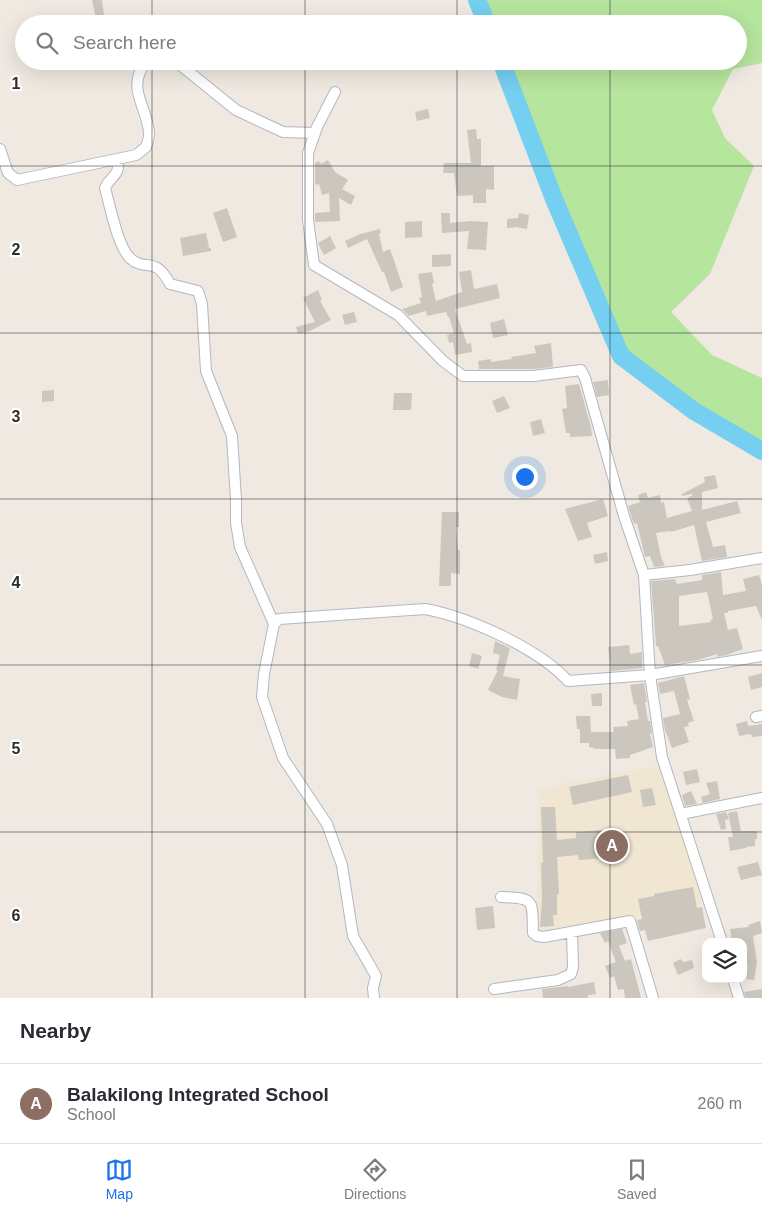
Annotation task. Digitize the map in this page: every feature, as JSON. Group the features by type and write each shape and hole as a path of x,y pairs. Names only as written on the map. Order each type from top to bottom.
{"street":[{"path":"0,149 8,173 17,180 136,155 146,147 150,134 136,84 140,70"},
{"path":"187,70 236,110 283,132 315,133"},
{"path":"335,92 315,133 308,153 308,220 314,265 398,315 443,361 463,376 534,376 581,370 585,378 624,516 644,575 650,675 662,757 721,938"},
{"path":"117,159 119,167 116,174 109,179 105,188 123,250 131,259 140,263 157,266 163,271 170,284 198,291 202,304 206,370 232,436 236,523 240,547 274,624 264,674 262,697 282,758 327,824 342,865 353,936 376,976 373,988 374,998"},
{"path":"644,575 690,570 762,558"},
{"path":"274,624 279,620 425,609 445,613 524,646 562,674 568,681 650,675 762,656"},
{"path":"681,814 762,798"},
{"path":"501,897 528,900 532,905 533,932 538,936 544,937 630,921 653,998"},
{"path":"494,988 558,980 572,974 572,932"},
{"path":"734,983 739,998"}],"shaded area":[{"path":"661,765 702,903 614,921 558,930 537,930 539,789"}],"green space":[{"path":"478,0 762,0 762,63 747,66 747,15 484,15"},
{"path":"506,70 732,70 712,110 725,138 754,166 710,274 671,312 712,355 762,378 762,451 694,411 621,356"}],"building":[{"path":"92,0 102,0 104,15 95,15"},
{"path":"428,109 430,118 417,121 415,112"},
{"path":"476,129 477,139 481,139 481,166 494,166 494,190 486,189 486,203 473,203 473,195 457,196 454,173 443,173 444,163 471,163 467,130"},
{"path":"328,160 335,172 348,180 342,189 355,196 351,205 339,198 340,221 315,222 315,213 330,212 329,193 322,195 319,184 316,185 315,183 315,163 319,161 321,164"},
{"path":"227,208 237,237 223,242 213,213"},
{"path":"441,213 450,213 450,223 488,222 486,250 467,249 469,231 442,233"},
{"path":"519,213 529,215 527,229 507,228 507,219 518,218"},
{"path":"422,221 422,237 405,238 405,222"},
{"path":"380,229 381,233 379,234 383,252 390,249 403,287 391,292 384,272 382,272 367,239 348,248 345,241 360,234"},
{"path":"206,233 209,247 207,248 211,248 211,251 183,256 180,238"},
{"path":"330,236 336,248 324,255 318,243"},
{"path":"451,254 451,266 432,267 432,255"},
{"path":"471,270 474,289 497,284 500,298 455,309 467,344 471,343 472,352 455,355 453,342 449,343 447,335 454,333 446,312 427,316 426,311 409,316 402,309 421,303 419,298 422,297 418,274 432,272 434,283 432,284 436,301 462,292 459,272"},
{"path":"318,290 322,300 320,301 331,320 310,331 298,334 296,327 315,322 303,298"},
{"path":"354,312 357,322 345,325 342,315"},
{"path":"504,319 508,335 493,338 490,323"},
{"path":"551,343 553,367 479,369 478,361 491,359 491,362 512,359 511,357 536,353 534,346"},
{"path":"608,380 609,395 597,397 593,382"},
{"path":"579,384 592,436 570,437 570,433 566,433 562,409 567,408 565,386"},
{"path":"54,390 54,401 42,402 42,391"},
{"path":"394,393 412,393 411,410 393,410"},
{"path":"504,396 510,408 497,413 492,401"},
{"path":"541,419 545,433 533,436 530,422"},
{"path":"715,475 718,488 702,492 702,510 737,501 741,513 706,522 713,547 725,545 727,557 702,561 694,525 671,532 656,533 665,566 654,567 650,556 645,557 637,523 634,524 628,506 640,502 638,495 646,492 648,498 660,495 661,503 664,502 667,518 692,511 687,498 693,495 682,496 682,494 705,482 704,477"},
{"path":"603,499 608,516 587,523 592,537 578,541 565,509"},
{"path":"442,512 459,512 459,527 456,527 458,550 460,550 460,574 451,573 451,586 439,586"},
{"path":"607,552 608,561 595,564 593,555"},
{"path":"721,572 723,595 746,591 743,579 759,575 762,585 762,620 756,606 728,611 728,613 724,613 728,630 737,628 743,649 727,655 717,657 717,654 698,660 665,665 658,646 656,646 651,581 675,579 677,584 702,580 702,575","holes":["707,592 713,619 710,620 711,622 679,626 679,596"]},
{"path":"495,641 510,648 503,676 520,679 517,700 502,697 488,690 498,670 496,670 500,655 493,653"},
{"path":"629,645 630,654 642,652 642,668 611,671 608,647"},
{"path":"472,653 482,656 478,669 469,666"},
{"path":"762,673 762,687 751,690 748,677"},
{"path":"684,676 690,699 687,700 694,721 688,723 689,726 684,727 689,742 672,748 665,730 663,718 680,714 674,691 660,694 658,683"},
{"path":"644,683 647,702 645,702 648,721 650,721 653,747 630,755 630,758 616,759 615,749 594,749 589,747 589,743 580,743 580,729 577,729 576,716 590,716 591,732 614,732 613,727 628,726 627,721 639,719 630,685"},
{"path":"602,693 602,706 592,706 591,694"},
{"path":"747,721 748,726 762,724 762,736 752,737 751,734 739,736 736,724"},
{"path":"697,769 700,782 686,785 683,772"},
{"path":"628,775 632,792 573,805 569,787"},
{"path":"717,781 720,799 703,803 701,797 710,794 706,783"},
{"path":"652,788 656,805 643,807 640,790"},
{"path":"691,791 697,804 685,806 682,795"},
{"path":"541,807 555,807 557,840 576,838 576,832 602,830 605,858 579,860 578,855 557,857 559,894 557,894 557,915 553,915 554,926 540,927 542,899 541,863 543,863"},
{"path":"737,811 741,831 757,831 757,839 755,839 755,846 730,851 728,837 733,837 728,813"},
{"path":"726,812 729,819 725,820 726,829 721,830 716,814"},
{"path":"758,862 762,875 741,880 737,867"},
{"path":"693,887 697,908 702,907 706,928 648,941 645,930 640,931 637,920 642,919 638,899"},
{"path":"493,906 495,928 477,930 475,908"},
{"path":"760,921 762,933 753,936 757,963 754,980 747,979 747,938 731,938 730,929 749,927 748,925"},
{"path":"622,929 627,943 619,946 625,961 631,959 641,998 625,998 624,989 618,990 614,976 610,978 605,966 616,962 608,941 605,943 600,933"},
{"path":"681,959 683,962 692,960 694,968 678,975 673,963"},
{"path":"594,982 596,994 588,995 588,998 543,998 542,989"},
{"path":"762,989 762,998 746,998 744,992"}],"waterway":[{"path":"477,0 483,15"},
{"path":"504,70 554,199 621,356 694,411 762,451"}],"place":[{"name":"Balakilong Integrated School","path":"612,846"}]}
